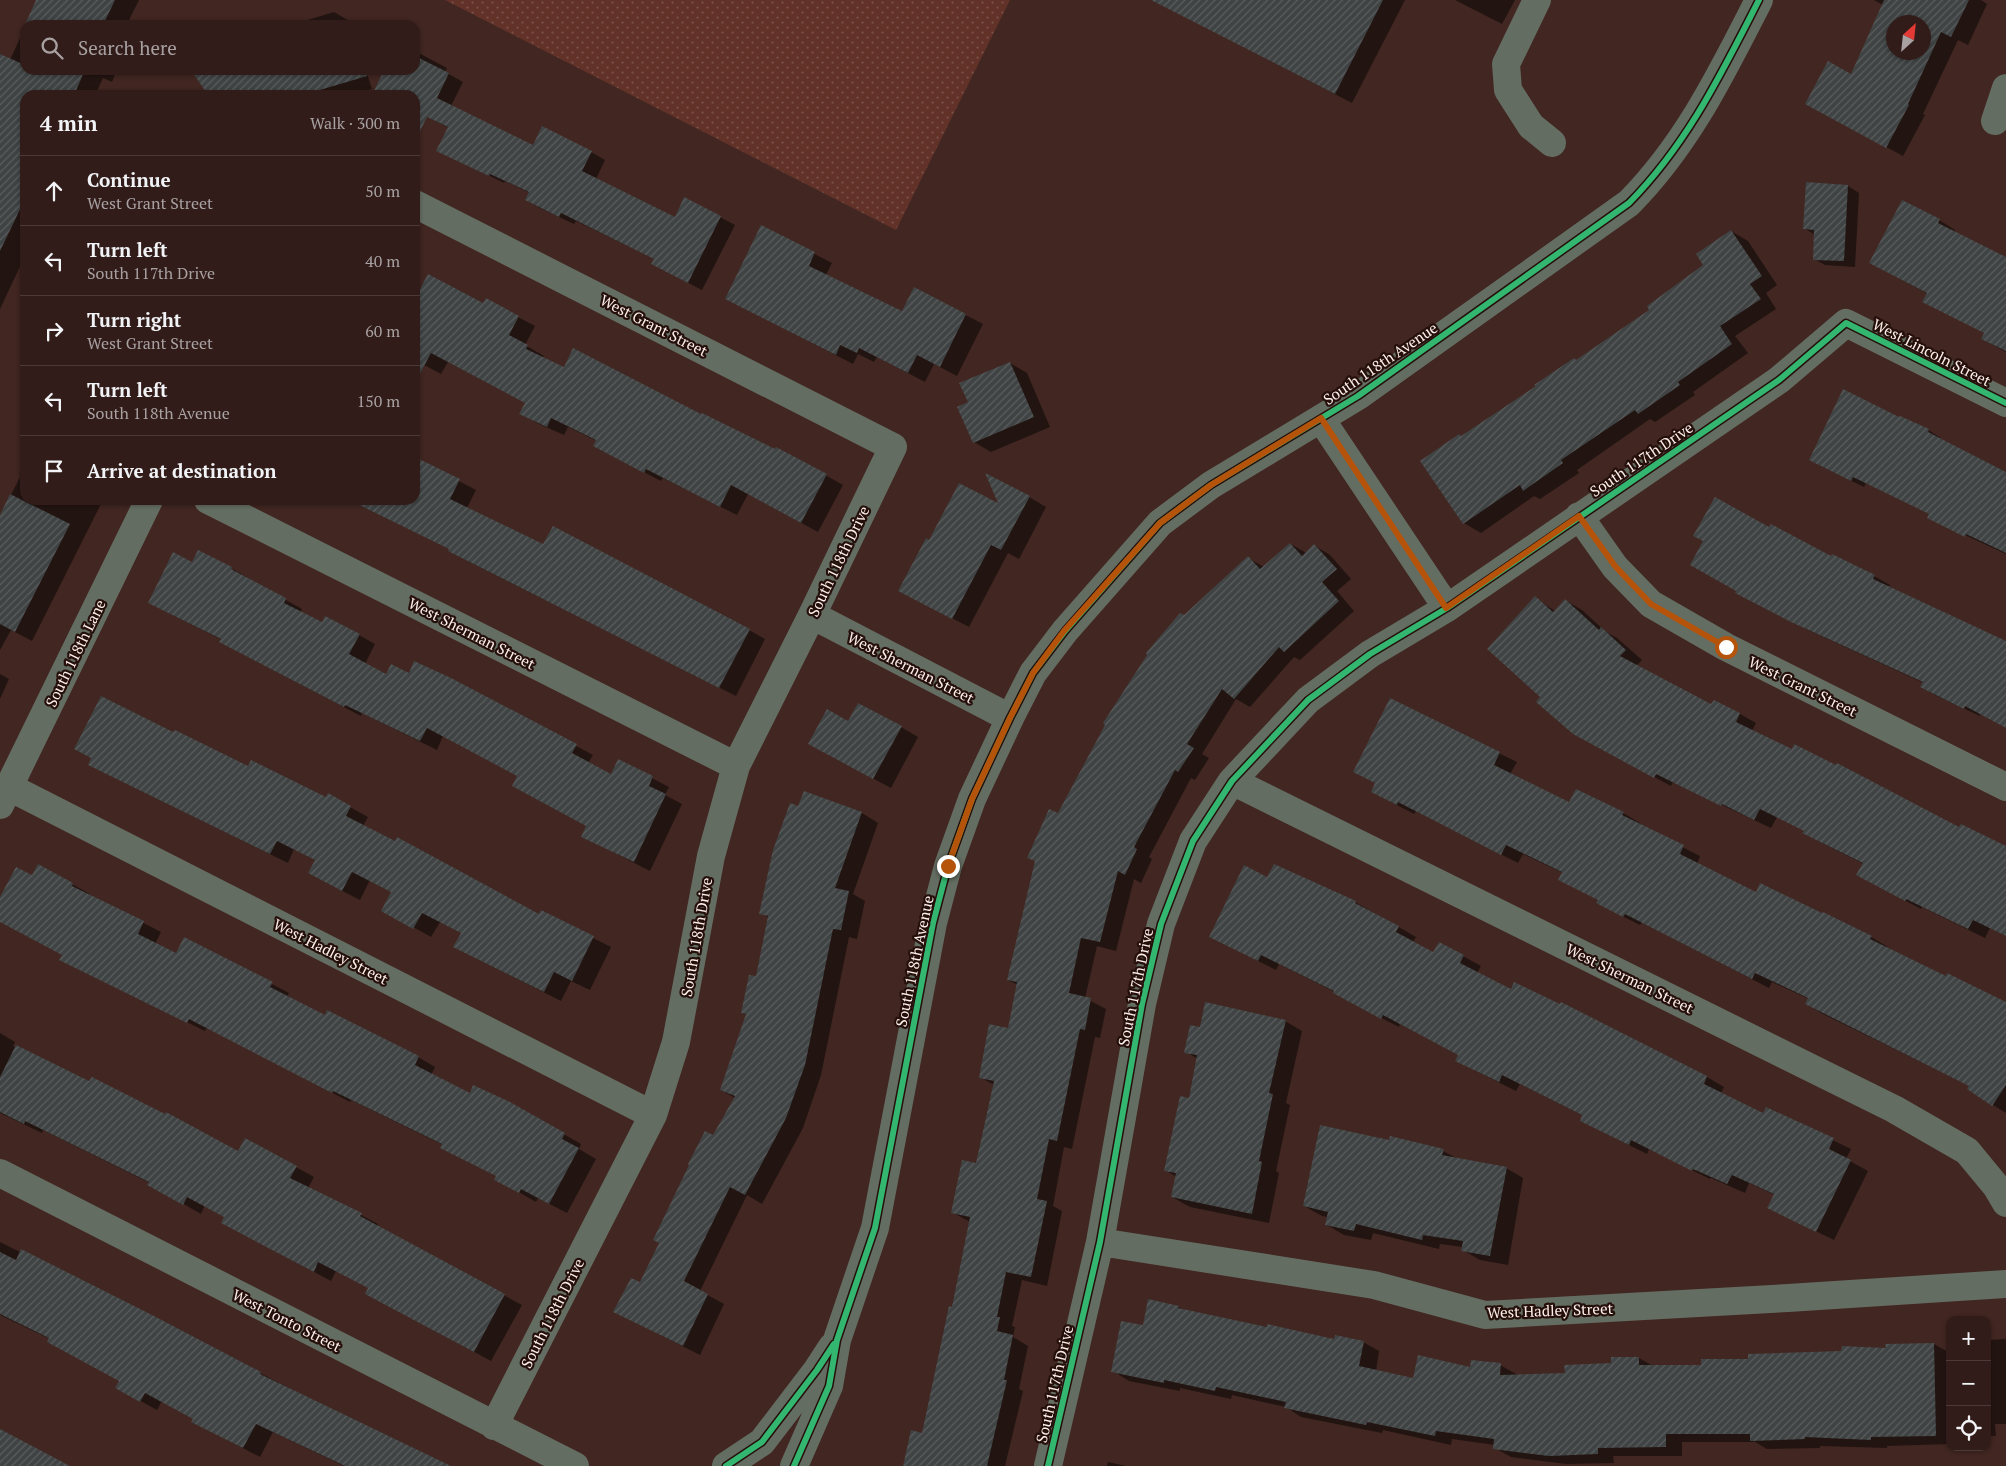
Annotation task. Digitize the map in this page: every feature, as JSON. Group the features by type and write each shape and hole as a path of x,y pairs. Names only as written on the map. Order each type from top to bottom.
{"street":[{"path":"1537,0 1506,64 1508,90 1531,126 1552,142"},
{"name":"South 118th Avenue","path":"794,1466 830,1386 837,1340 875,1228 933,922 948,866 972,799 1033,673 1064,631 1160,523 1211,485 1358,396 1629,203 1646,186 1695,120 1759,0"},
{"path":"1995,121 2006,88"},
{"name":"West Grant Street","path":"420,207 893,447"},
{"name":"West Lincoln Street","path":"1846,322 2006,404"},
{"name":"South 117th Drive","path":"1048,1466 1100,1242 1142,1004 1161,924 1193,841 1232,781 1308,700 1370,654 1446,608 1779,380 1846,322"},
{"path":"1321,418 1446,608"},
{"name":"South 118th Drive","path":"494,1426 653,1115 676,1042 710,856 736,766 812,615 893,447"},
{"name":"South 118th Lane","path":"5,796 147,505"},
{"name":"West Sherman Street","path":"218,505 736,766"},
{"name":"West Grant Street","path":"1579,516 1615,566 1651,604 1726,647 2006,787"},
{"name":"West Sherman Street","path":"812,615 1010,718"},
{"name":"West Sherman Street","path":"1232,781 1894,1109 1967,1151 1996,1186 2006,1203"},
{"name":"West Hadley Street","path":"5,796 653,1115"},
{"name":"West Tonto Street","path":"0,1173 575,1466"},
{"name":"West Hadley Street","path":"1100,1242 1374,1286 1484,1315 2006,1284"},
{"name":"South 118th Avenue","path":"726,1466 762,1442 817,1370 837,1340"}],"shaded area":[{"path":"445,0 1010,0 896,230"}],"building":[{"path":"36,0 115,0 105,20 27,20"},
{"path":"1151,0 1383,0 1335,94"},
{"path":"1884,0 1969,0 1951,37 1941,32 1931,54 1931,15 1886,15 1886,60 1928,60 1909,105 1886,148 1805,104 1828,61 1851,74"},
{"path":"0,54 20,63 20,75 83,75 76,90 20,90 20,209 0,251"},
{"path":"420,58 449,73 437,98 533,145 542,126 592,151 582,171 675,217 684,197 721,216 688,283 651,264 654,259 561,213 559,217 525,200 529,192 436,151 448,127 427,117 420,132 420,90 374,90 382,75 420,75"},
{"path":"194,75 367,76 320,90 205,90"},
{"path":"1806,182 1848,185 1844,261 1813,260 1814,230 1803,229"},
{"path":"1902,200 1940,219 1938,223 2006,257 2006,351 1981,339 1984,333 1922,302 1927,293 1869,263"},
{"path":"761,225 815,252 809,266 902,311 914,287 966,314 940,367 917,355 908,373 859,348 857,353 840,345 836,355 725,299"},
{"path":"1731,230 1762,276 1750,284 1761,299 1720,326 1732,344 1678,382 1680,385 1638,414 1635,410 1561,460 1563,463 1523,491 1520,485 1463,524 1420,461 1459,434 1461,436 1574,358 1576,360 1649,310 1647,306 1703,265 1696,254"},
{"path":"428,274 483,303 486,298 519,316 509,335 528,345 526,349 564,367 573,348 701,414 775,449 776,447 827,474 801,523 731,485 720,507 646,469 644,473 593,446 596,440 551,418 547,427 519,414 525,403 431,353 420,374 420,289"},
{"path":"1010,362 1034,417 973,443 957,407 968,402 959,383"},
{"path":"1843,389 1899,417 1929,429 1928,432 2006,472 2006,553 1966,534 1965,537 1927,518 1929,514 1853,477 1851,481 1809,460"},
{"path":"420,459 460,479 450,499 543,544 553,526 750,629 719,688 448,551 449,549 359,505 420,505"},
{"path":"985,473 1030,496 1001,550 991,545 952,619 898,591 926,538 929,540 959,483 998,503"},
{"path":"10,494 20,499 20,505 32,505 70,524 15,632 0,624 0,515"},
{"path":"1715,497 1769,527 1771,524 1831,556 1832,554 1875,575 1873,579 2006,641 2006,728 1965,706 1964,709 1920,687 1923,682 1791,622 1735,593 1736,591 1690,565 1703,541 1693,536"},
{"path":"1290,543 1302,556 1314,544 1337,569 1322,582 1339,601 1284,652 1279,647 1234,699 1222,689 1187,744 1194,748 1178,772 1175,770 1134,847 1137,849 1125,875 1118,871 1100,942 1081,938 1069,993 1091,998 1085,1030 1080,1029 1057,1141 1049,1139 1037,1199 1047,1201 1031,1277 1006,1272 997,1317 1000,1317 997,1331 1013,1335 1004,1380 1007,1380 987,1466 903,1466 911,1430 922,1433 949,1306 952,1307 970,1217 951,1213 962,1160 976,1163 994,1081 979,1078 989,1024 1008,1028 1017,982 1007,980 1035,861 1027,858 1049,809 1058,813 1105,725 1103,723 1147,655 1146,653 1180,613 1184,615 1248,556 1260,569"},
{"path":"198,550 286,598 284,603 322,622 325,616 360,634 349,654 386,674 391,664 409,673 414,661 451,678 577,744 572,753 611,774 618,759 653,776 649,786 666,794 634,862 581,837 586,826 512,786 517,776 427,728 420,741 345,705 344,707 219,642 221,639 148,603 173,552 192,562"},
{"path":"1535,596 1553,612 1565,599 1599,630 1601,627 1626,650 1620,656 1711,704 1714,700 1740,713 1736,722 1792,749 1794,744 1836,765 1837,763 1959,827 1961,824 2006,846 2006,936 1973,920 1968,929 1906,899 1905,901 1856,875 1863,863 1802,833 1804,831 1760,809 1754,820 1656,774 1654,778 1573,734 1536,702 1540,697 1487,649"},
{"path":"101,696 173,732 175,730 248,766 251,760 326,797 328,793 351,806 346,816 395,841 397,837 539,914 541,910 594,936 572,981 554,972 544,992 453,947 461,933 422,913 413,929 381,911 391,892 352,872 342,891 308,873 315,860 277,841 270,854 88,765 91,758 74,749"},
{"path":"1390,698 1500,752 1494,765 1569,802 1576,789 1624,812 1622,815 1684,845 1680,854 1756,892 1760,883 1872,936 1870,939 1946,976 1947,973 2006,1002 2006,1085 1992,1106 1967,1089 1969,1086 1805,1004 1808,998 1755,973 1752,979 1625,914 1623,917 1596,903 1598,900 1558,880 1562,872 1506,845 1501,855 1398,802 1397,805 1371,792 1375,783 1353,772"},
{"path":"858,703 902,726 873,779 808,744 827,709 848,721"},
{"path":"804,791 862,812 835,888 849,891 841,930 833,929 805,1065 786,1118 745,1195 730,1187 684,1281 708,1294 683,1346 613,1312 631,1278 640,1282 659,1243 653,1240 705,1131 713,1135 735,1096 720,1090 746,1014 741,1013 749,975 756,976 768,916 759,914 773,850 790,803 798,806"},
{"path":"38,864 73,883 72,886 144,921 138,934 176,953 184,937 273,982 270,987 325,1015 327,1010 419,1056 415,1065 470,1093 473,1085 510,1102 565,1133 562,1139 579,1148 549,1204 521,1189 519,1193 494,1180 496,1176 440,1148 442,1144 333,1091 332,1093 189,1019 187,1023 59,960 62,955 0,922 0,897 16,867 32,875"},
{"path":"1274,864 1356,901 1355,903 1399,926 1396,932 1433,952 1439,942 1464,955 1460,963 1511,989 1514,982 1560,1004 1561,1002 1707,1076 1704,1084 1763,1113 1766,1107 1834,1138 1829,1149 1851,1160 1816,1232 1767,1208 1774,1194 1732,1175 1727,1184 1693,1169 1692,1171 1631,1140 1629,1145 1580,1121 1582,1115 1502,1075 1499,1082 1455,1061 1458,1055 1383,1015 1381,1019 1333,993 1334,991 1261,955 1258,961 1209,937 1244,865 1267,877"},
{"path":"1205,1002 1286,1020 1269,1093 1273,1094 1259,1161 1262,1162 1252,1214 1171,1197 1176,1173 1164,1171 1180,1096 1189,1098 1197,1055 1184,1053 1190,1025 1200,1027"},
{"path":"16,1045 89,1081 92,1077 165,1114 166,1112 238,1151 245,1138 297,1166 290,1178 362,1213 360,1216 505,1294 474,1352 365,1294 368,1288 318,1262 314,1272 221,1223 224,1217 187,1197 183,1205 147,1185 149,1182 25,1121 24,1124 0,1112 0,1077"},
{"path":"1320,1125 1389,1140 1390,1136 1444,1149 1442,1155 1507,1167 1490,1256 1461,1251 1463,1241 1423,1235 1422,1240 1356,1224 1354,1231 1325,1225 1328,1212 1303,1206"},
{"path":"21,1249 154,1316 261,1372 260,1374 451,1466 345,1466 256,1424 243,1448 191,1422 193,1419 145,1393 140,1402 115,1388 119,1381 47,1342 49,1338 0,1314 0,1252 16,1260"},
{"path":"1148,1299 1179,1306 1178,1308 1267,1327 1267,1324 1334,1339 1335,1335 1364,1341 1359,1366 1413,1378 1418,1355 1470,1367 1471,1360 1501,1363 1500,1375 1565,1373 1564,1365 1611,1363 1611,1357 1639,1357 1639,1365 1701,1365 1701,1359 1748,1359 1748,1354 1841,1351 1842,1346 1886,1348 1885,1344 1934,1343 1936,1436 1871,1437 1871,1440 1805,1437 1805,1439 1750,1441 1750,1434 1666,1434 1666,1447 1598,1448 1598,1454 1549,1456 1493,1449 1494,1439 1436,1431 1435,1436 1367,1422 1366,1425 1284,1408 1286,1402 1216,1387 1215,1391 1164,1380 1164,1383 1111,1372 1121,1321 1143,1325"},
{"path":"0,1429 70,1466 0,1466"}],"cycle path":[{"path":"794,1466 829,1386 837,1340 875,1228 933,923 948,866 972,799 1033,673 1065,631 1160,523 1211,485 1358,396 1629,203 1650,180 1686,132 1717,81 1759,0"},
{"path":"1048,1466 1100,1242 1142,1004 1161,924 1193,841 1232,781 1308,700 1370,654 1447,608 1779,380 1846,323 2006,403"},
{"path":"726,1466 762,1442 817,1370 834,1344"}],"route":[{"path":"948,866 972,799 1010,718 1033,673 1064,631 1160,523 1211,485 1321,418 1446,608 1579,516 1615,566 1651,604 1726,647"}]}
